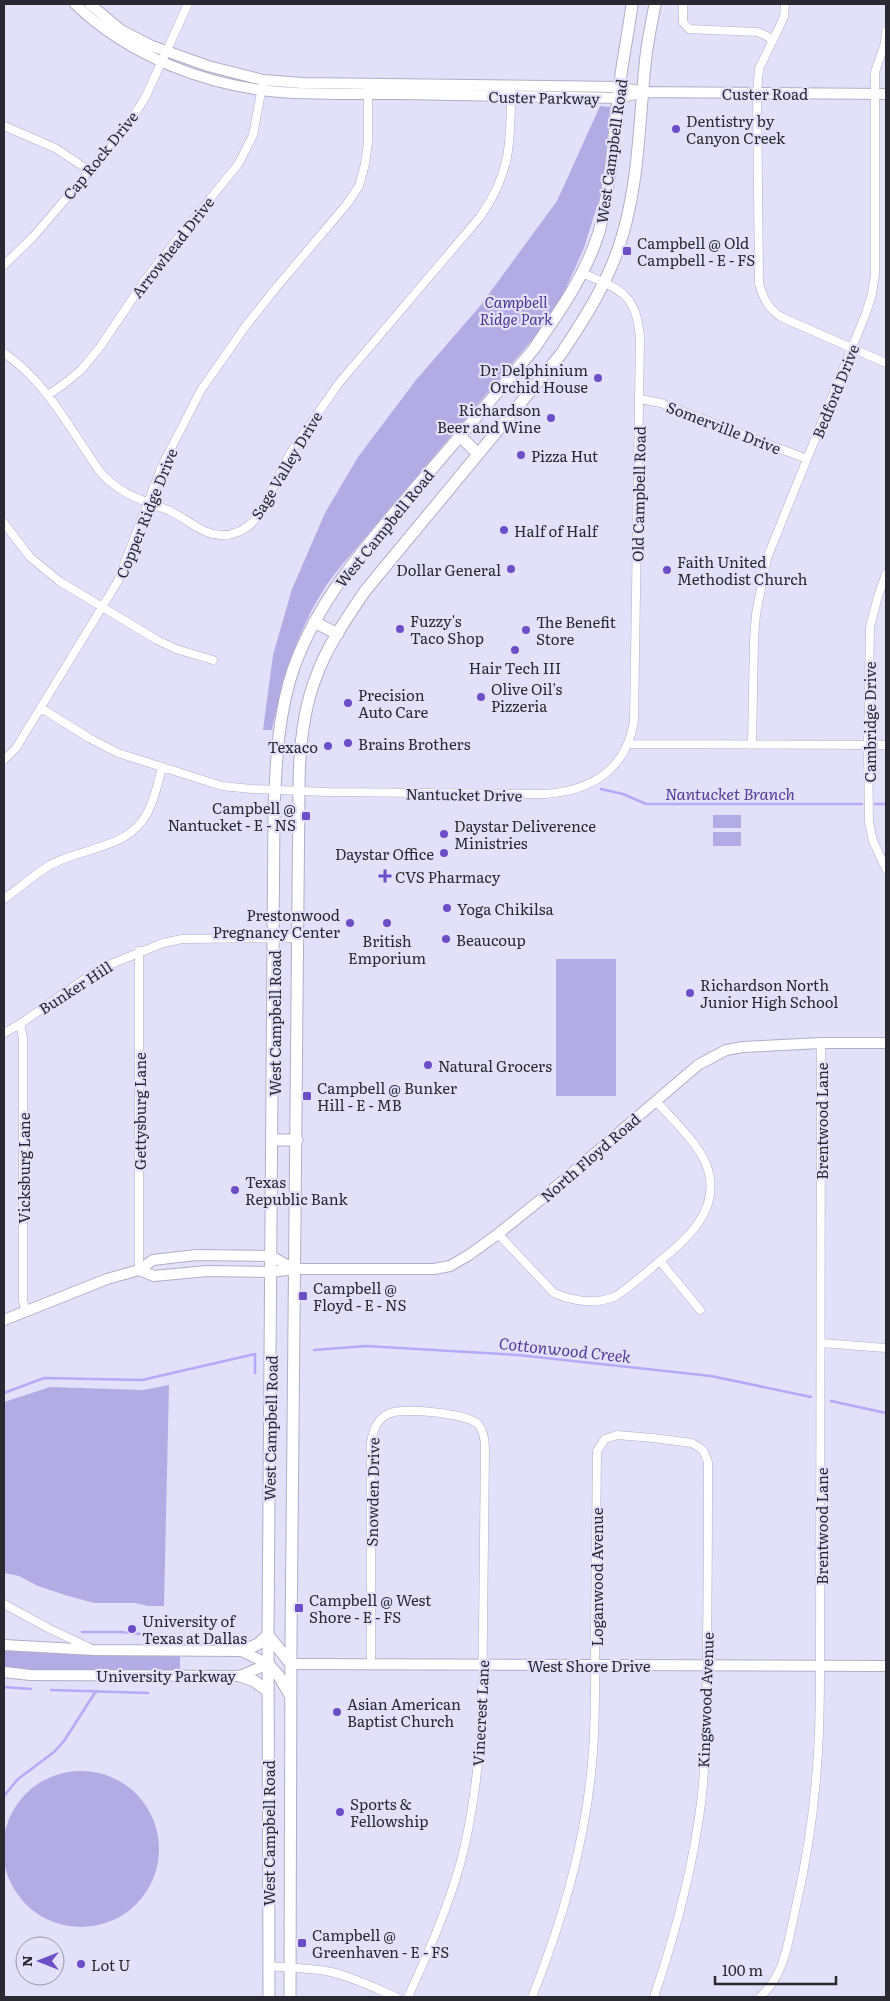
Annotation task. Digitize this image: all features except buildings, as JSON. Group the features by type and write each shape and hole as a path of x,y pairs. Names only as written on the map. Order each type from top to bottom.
{"main road":[{"name":"West Campbell Road","path":"269,1997 268,1635 275,790 280,735 288,685 294,666 314,622 347,569 533,350 558,314 582,273 598,236 614,150 619,93 632,4"},
{"name":"West Campbell Road","path":"290,1997 291,1642 299,790 301,747 306,710 315,678 338,634 380,570 561,354 583,322 603,282 620,242 632,196 646,54 655,4"},
{"path":"460,436 478,454"},
{"path":"314,622 338,634"},
{"path":"273,1140 296,1140"},
{"path":"240,1676 254,1681 268,1691 291,1664 268,1635 258,1644 242,1651"},
{"path":"291,1642 268,1664 279,1676 291,1697"}],"street":[{"name":"Custer Parkway","path":"75,4 111,34 164,56 208,66 262,85 302,83 367,89 511,97 643,92"},
{"name":"Custer Parkway","path":"90,4 108,20 164,56"},
{"name":"Cap Rock Drive","path":"4,265 34,237 127,126 145,98 188,4"},
{"path":"683,4 683,22 690,29 757,32 772,40"},
{"path":"784,4 784,17 759,69 757,93 759,283 763,298 772,310 781,317 886,363"},
{"name":"Bedford Drive","path":"752,745 754,640 761,583 767,558 852,349 872,294 875,274 875,72 885,43 886,31"},
{"name":"Arrowhead Drive","path":"48,395 81,370 100,347 147,277 239,162 253,135 262,85"},
{"name":"Custer Parkway","path":"367,89 511,86 619,93"},
{"name":"Sage Valley Drive","path":"4,353 19,363 34,378 48,395 101,473 122,492 172,512 207,532 215,534 239,532 254,522 290,452 317,412 357,360 480,217 492,199 508,158 511,86"},
{"name":"Copper Ridge Drive","path":"4,760 16,748 104,608 124,568 162,466 189,412 213,372 269,296 347,204 359,186 368,142 367,89"},
{"name":"Custer Road","path":"643,92 886,94"},
{"path":"4,126 55,148 90,171"},
{"name":"Old Campbell Road","path":"582,273 603,282 628,298 637,316 640,338 636,697 634,721 629,744"},
{"name":"Somerville Drive","path":"640,399 661,403 807,459"},
{"path":"4,523 21,547 59,581 157,640 176,649 212,660"},
{"name":"Cambridge Drive","path":"886,574 870,627 868,745 869,822 873,841 886,869"},
{"name":"Nantucket Drive","path":"41,708 89,738 118,753 222,786 275,790 556,794 574,790 594,782 614,767 629,744"},
{"path":"629,744 886,745"},
{"path":"4,899 50,865 115,841 128,834 141,823 147,814 162,768"},
{"name":"Bunker Hill","path":"4,1033 20,1024 90,974 139,951 163,943 182,939 298,938"},
{"name":"Gettysburg Lane","path":"139,951 139,1270"},
{"name":"Vicksburg Lane","path":"20,1024 23,1038 23,1301 26,1312"},
{"name":"Brentwood Lane","path":"760,1997 776,1980 782,1965 800,1887 816,1785 820,1666 821,1043"},
{"name":"North Floyd Road","path":"139,1270 154,1276 207,1271 272,1272 294,1269 442,1268 469,1255 498,1234 698,1064 726,1050 765,1045 886,1043"},
{"path":"498,1234 540,1281 554,1293 574,1300 607,1300 616,1296 679,1246 699,1225 709,1200 711,1189 706,1164 698,1150 656,1101"},
{"name":"North Floyd Road","path":"4,1320 107,1279 139,1270 153,1260 196,1255 271,1256 294,1269"},
{"path":"660,1261 700,1310"},
{"path":"821,1344 886,1348"},
{"name":"Snowden Drive","path":"371,1664 370,1443 373,1430 379,1420 388,1414 398,1411 452,1414 465,1416 474,1421"},
{"name":"Vinecrest Lane","path":"408,1997 446,1907 461,1860 468,1830 480,1749 483,1664 485,1449 482,1430 474,1421"},
{"name":"Loganwood Avenue","path":"532,1997 562,1916 573,1877 591,1774 594,1721 597,1451 605,1439 618,1435 653,1438"},
{"name":"Kingswood Avenue","path":"653,1438 692,1443 703,1450 708,1462 706,1738 695,1839 670,1949 654,1997"},
{"path":"4,1604 39,1624 94,1650"},
{"name":"University Parkway","path":"4,1645 94,1650 242,1651 268,1664"},
{"name":"University Parkway","path":"4,1672 30,1675 240,1676 268,1664"},
{"name":"West Shore Drive","path":"291,1664 886,1666"},
{"path":"269,1966 333,1972 396,1997"}],"green space":[{"name":"Campbell Ridge Park","path":"600,106 610,107 606,161 599,200 584,248 562,297 537,334 327,584 298,640 281,692 272,730 263,730 273,655 292,589 325,513 358,457 416,380 480,306 557,201"},
{"path":"713,815 741,815 741,828 713,828"},
{"path":"713,832 741,832 741,846 713,846"},
{"path":"556,959 616,959 616,1096 556,1096"},
{"path":"169,1385 164,1606 148,1606 135,1603 94,1603 38,1586 19,1576 4,1573 4,1402 50,1387 143,1390"},
{"path":"4,1648 35,1652 180,1656 180,1672 33,1671 4,1668"},
{"path":"73,1771 89,1771 104,1774 118,1780 141,1799 150,1812 156,1826 159,1849 158,1864 150,1886 131,1909 118,1918 104,1924 89,1927 73,1927 58,1924 44,1918 21,1899 12,1886 6,1872 3,1857 3,1841 6,1826 12,1812 31,1789 44,1780 58,1774"}],"waterway":[{"name":"Nantucket Branch","path":"601,789 623,794 646,804 862,804"},
{"name":"Nantucket Branch","path":"875,804 886,804"},
{"name":"Cottonwood Creek","path":"314,1350 366,1346 518,1355 711,1376 811,1397"},
{"name":"Cottonwood Creek","path":"4,1393 44,1378 142,1380 255,1354 255,1373"},
{"name":"Cottonwood Creek","path":"831,1401 886,1413"},
{"path":"82,1632 121,1632 150,1635"},
{"path":"4,1687 31,1689"},
{"path":"51,1690 148,1693"},
{"path":"4,1796 18,1779 54,1752 64,1741 96,1691"}],"place":[{"name":"Dentistry by Canyon Creek","path":"676,129"},
{"name":"Campbell @ Old Campbell - E - FS","path":"627,251"},
{"name":"Dr Delphinium Orchid House","path":"598,378"},
{"name":"Richardson Beer and Wine","path":"551,418"},
{"name":"Pizza Hut","path":"521,455"},
{"name":"Half of Half","path":"504,530"},
{"name":"Dollar General","path":"511,569"},
{"name":"Faith United Methodist Church","path":"667,570"},
{"name":"Fuzzy's Taco Shop","path":"400,629"},
{"name":"The Benefit Store","path":"526,630"},
{"name":"Hair Tech III","path":"515,650"},
{"name":"Olive Oil's Pizzeria","path":"481,697"},
{"name":"Precision Auto Care","path":"348,703"},
{"name":"Brains Brothers","path":"348,743"},
{"name":"Texaco","path":"328,746"},
{"name":"Campbell @ Nantucket - E - NS","path":"306,816"},
{"name":"Daystar Deliverence Ministries","path":"444,834"},
{"name":"Daystar Office","path":"444,853"},
{"name":"CVS Pharmacy","path":"385,876"},
{"name":"Yoga Chikilsa","path":"447,908"},
{"name":"Prestonwood Pregnancy Center","path":"350,923"},
{"name":"British Emporium","path":"387,923"},
{"name":"Beaucoup","path":"446,939"},
{"name":"Richardson North Junior High School","path":"690,993"},
{"name":"Natural Grocers","path":"428,1065"},
{"name":"Campbell @ Bunker Hill - E - MB","path":"307,1096"},
{"name":"Texas Republic Bank","path":"235,1190"},
{"name":"Campbell @ Floyd - E - NS","path":"303,1296"},
{"name":"Campbell @ West Shore - E - FS","path":"299,1608"},
{"name":"University of Texas at Dallas","path":"132,1629"},
{"name":"Asian American Baptist Church","path":"337,1712"},
{"name":"Sports & Fellowship","path":"340,1812"},
{"name":"Campbell @ Greenhaven - E - FS","path":"302,1943"},
{"name":"Lot U","path":"81,1964"}]}
